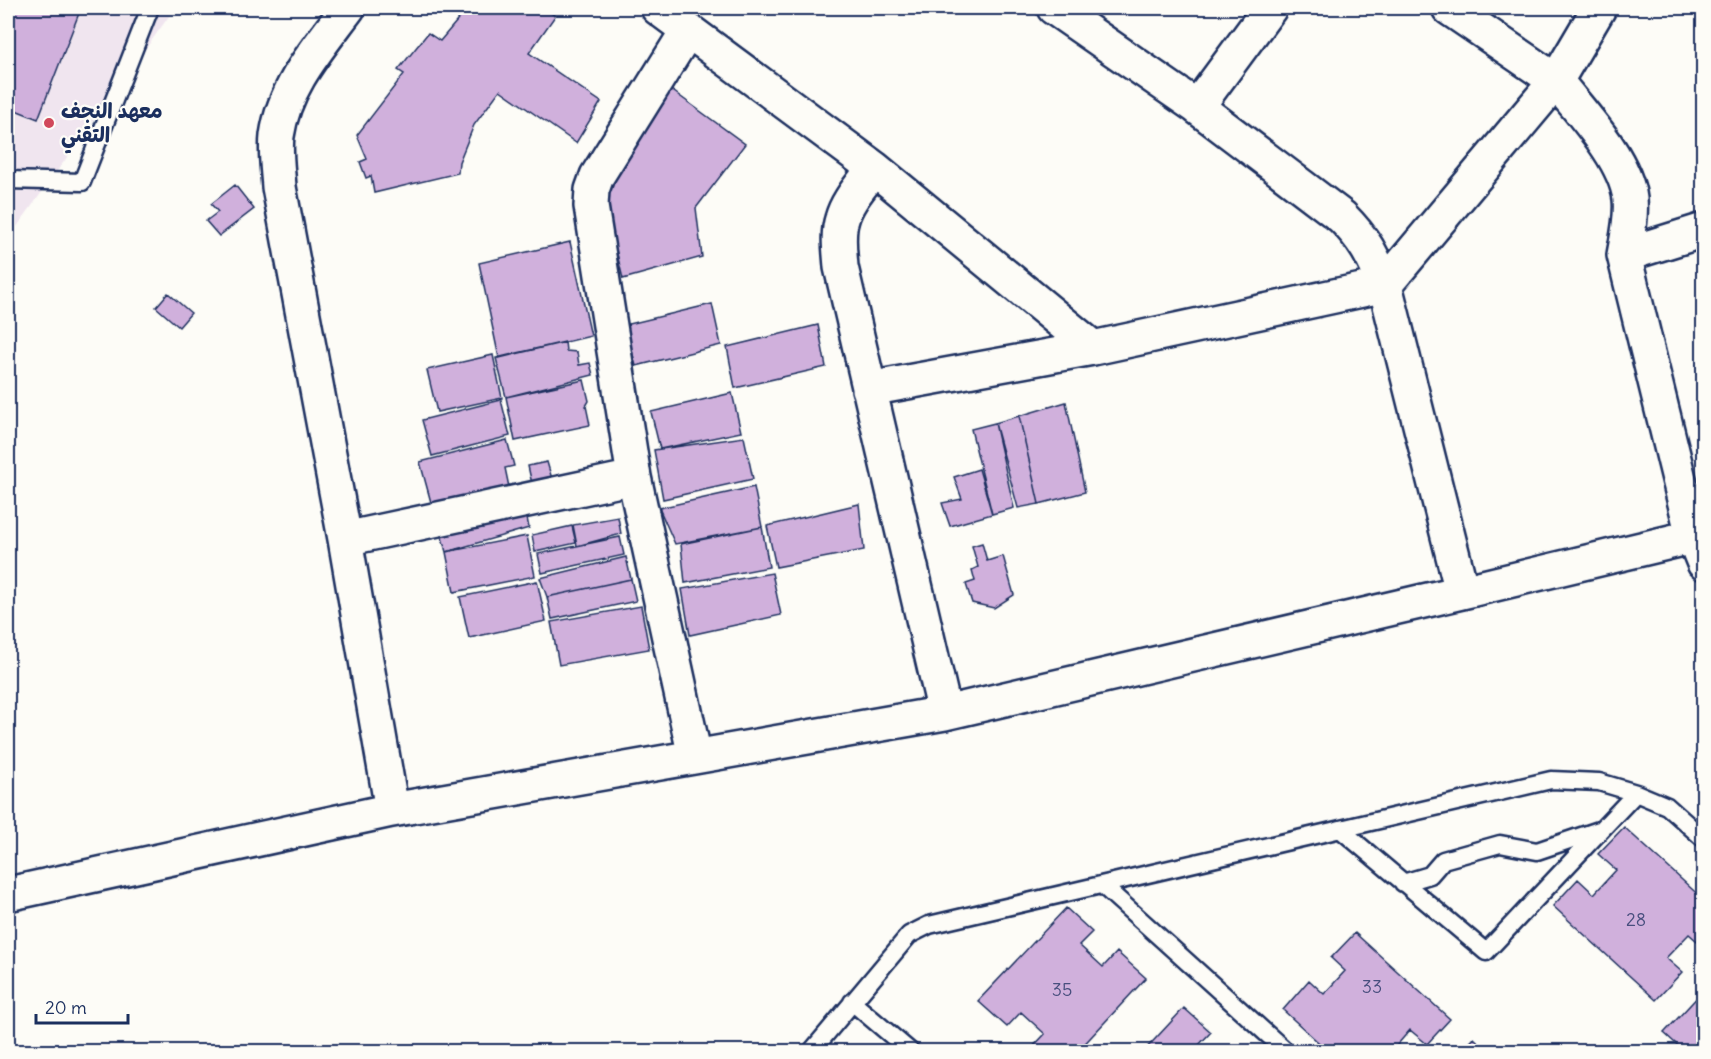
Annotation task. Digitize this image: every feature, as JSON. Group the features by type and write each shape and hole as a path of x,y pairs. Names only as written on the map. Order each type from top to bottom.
{"street":[{"path":"348,8 295,81 284,106 277,137 279,187 345,539 392,810"},
{"path":"658,8 874,168 1093,348"},
{"path":"1054,8 1197,107 1342,217 1359,235 1372,255 1386,285 1462,592"},
{"path":"1197,107 1269,8"},
{"path":"8,894 392,810 945,713 1462,592 1701,542 1624,255 1630,216 1630,199 1623,175 1605,144 1556,81 1449,8"},
{"path":"869,389 1093,348 1386,285 1556,81 1599,8"},
{"path":"688,30 597,176 592,190 591,206 634,477 695,757"},
{"path":"874,168 850,201 841,220 841,267 945,713"},
{"path":"1624,255 1704,230"},
{"path":"345,539 634,477"}],"lane":[{"path":"8,180 82,182 150,8"},
{"path":"811,1052 909,936 929,925 1551,780 1599,782 1636,793 1667,806 1704,838"},
{"path":"1340,829 1486,952 1636,793"},
{"path":"1403,883 1430,875 1443,860 1488,847 1500,844 1537,851 1603,829"},
{"path":"1102,885 1287,1052"},
{"path":"852,1002 911,1052"}],"shaded area":[{"name":"معهد النجف التقني","path":"8,8 175,8 8,239"}],"building":[{"path":"14,8 81,8 38,119 8,107 8,24"},
{"path":"468,8 544,8 555,16 529,53 601,102 576,143 500,90 474,125 459,162 458,173 374,193 371,176 366,178 360,162 367,159 357,135 404,74 398,70 428,33 440,41"},
{"path":"670,89 745,144 696,208 702,257 623,279 602,191"},
{"path":"235,185 254,209 219,236 206,221 218,212 211,204"},
{"path":"570,242 591,336 499,358 479,263"},
{"path":"168,293 191,313 179,327 156,307"},
{"path":"712,304 721,345 636,366 625,325"},
{"path":"818,325 826,367 735,388 727,347"},
{"path":"565,342 566,351 577,352 579,365 590,363 593,375 506,397 496,358"},
{"path":"493,355 502,398 437,412 427,370"},
{"path":"584,380 589,401 586,406 590,425 515,441 506,397"},
{"path":"732,393 741,432 660,449 651,412"},
{"path":"501,400 510,436 432,456 422,420"},
{"path":"1066,402 1085,492 1039,504 1019,416"},
{"path":"1019,416 1039,504 1018,508 995,423"},
{"path":"995,423 1014,508 992,514 971,429"},
{"path":"744,437 753,479 663,499 654,450"},
{"path":"507,440 514,466 505,468 509,487 432,506 420,462"},
{"path":"547,462 552,479 532,484 528,466"},
{"path":"979,469 992,514 950,526 942,503 962,499 954,477"},
{"path":"754,487 762,527 675,544 659,508"},
{"path":"859,504 864,550 776,567 767,526"},
{"path":"525,508 529,528 446,552 440,530"},
{"path":"618,517 621,534 577,546 573,525"},
{"path":"572,526 576,543 535,552 532,535"},
{"path":"762,527 769,567 685,583 681,544"},
{"path":"527,536 535,576 454,592 446,552"},
{"path":"620,537 624,555 542,573 538,554"},
{"path":"982,543 987,561 1003,556 1014,595 994,608 972,603 966,584 975,581 972,570 978,567 972,546"},
{"path":"626,557 631,579 547,597 540,578"},
{"path":"772,573 781,615 690,635 682,589"},
{"path":"631,579 636,601 552,619 547,597"},
{"path":"537,581 546,621 469,638 460,597"},
{"path":"641,606 649,649 559,665 551,622"},
{"path":"1624,827 1704,900 1704,947 1689,934 1666,958 1682,972 1656,1000 1553,906 1578,879 1594,894 1616,870 1598,854"},
{"path":"1066,908 1092,932 1079,945 1103,967 1117,952 1146,978 1077,1052 1031,1052 1030,1050 1045,1034 1021,1012 1007,1027 978,1001"},
{"path":"1355,933 1450,1019 1427,1044 1410,1030 1391,1052 1329,1052 1283,1010 1309,980 1324,994 1345,971 1331,958"},
{"path":"1704,990 1704,1047 1699,1052 1685,1052 1664,1033"},
{"path":"1184,1008 1211,1032 1196,1048 1199,1052 1143,1052"},
{"path":"1474,1038 1489,1052 1461,1052"}],"place":[{"name":"معهد النجف التقني","path":"49,123"}]}
